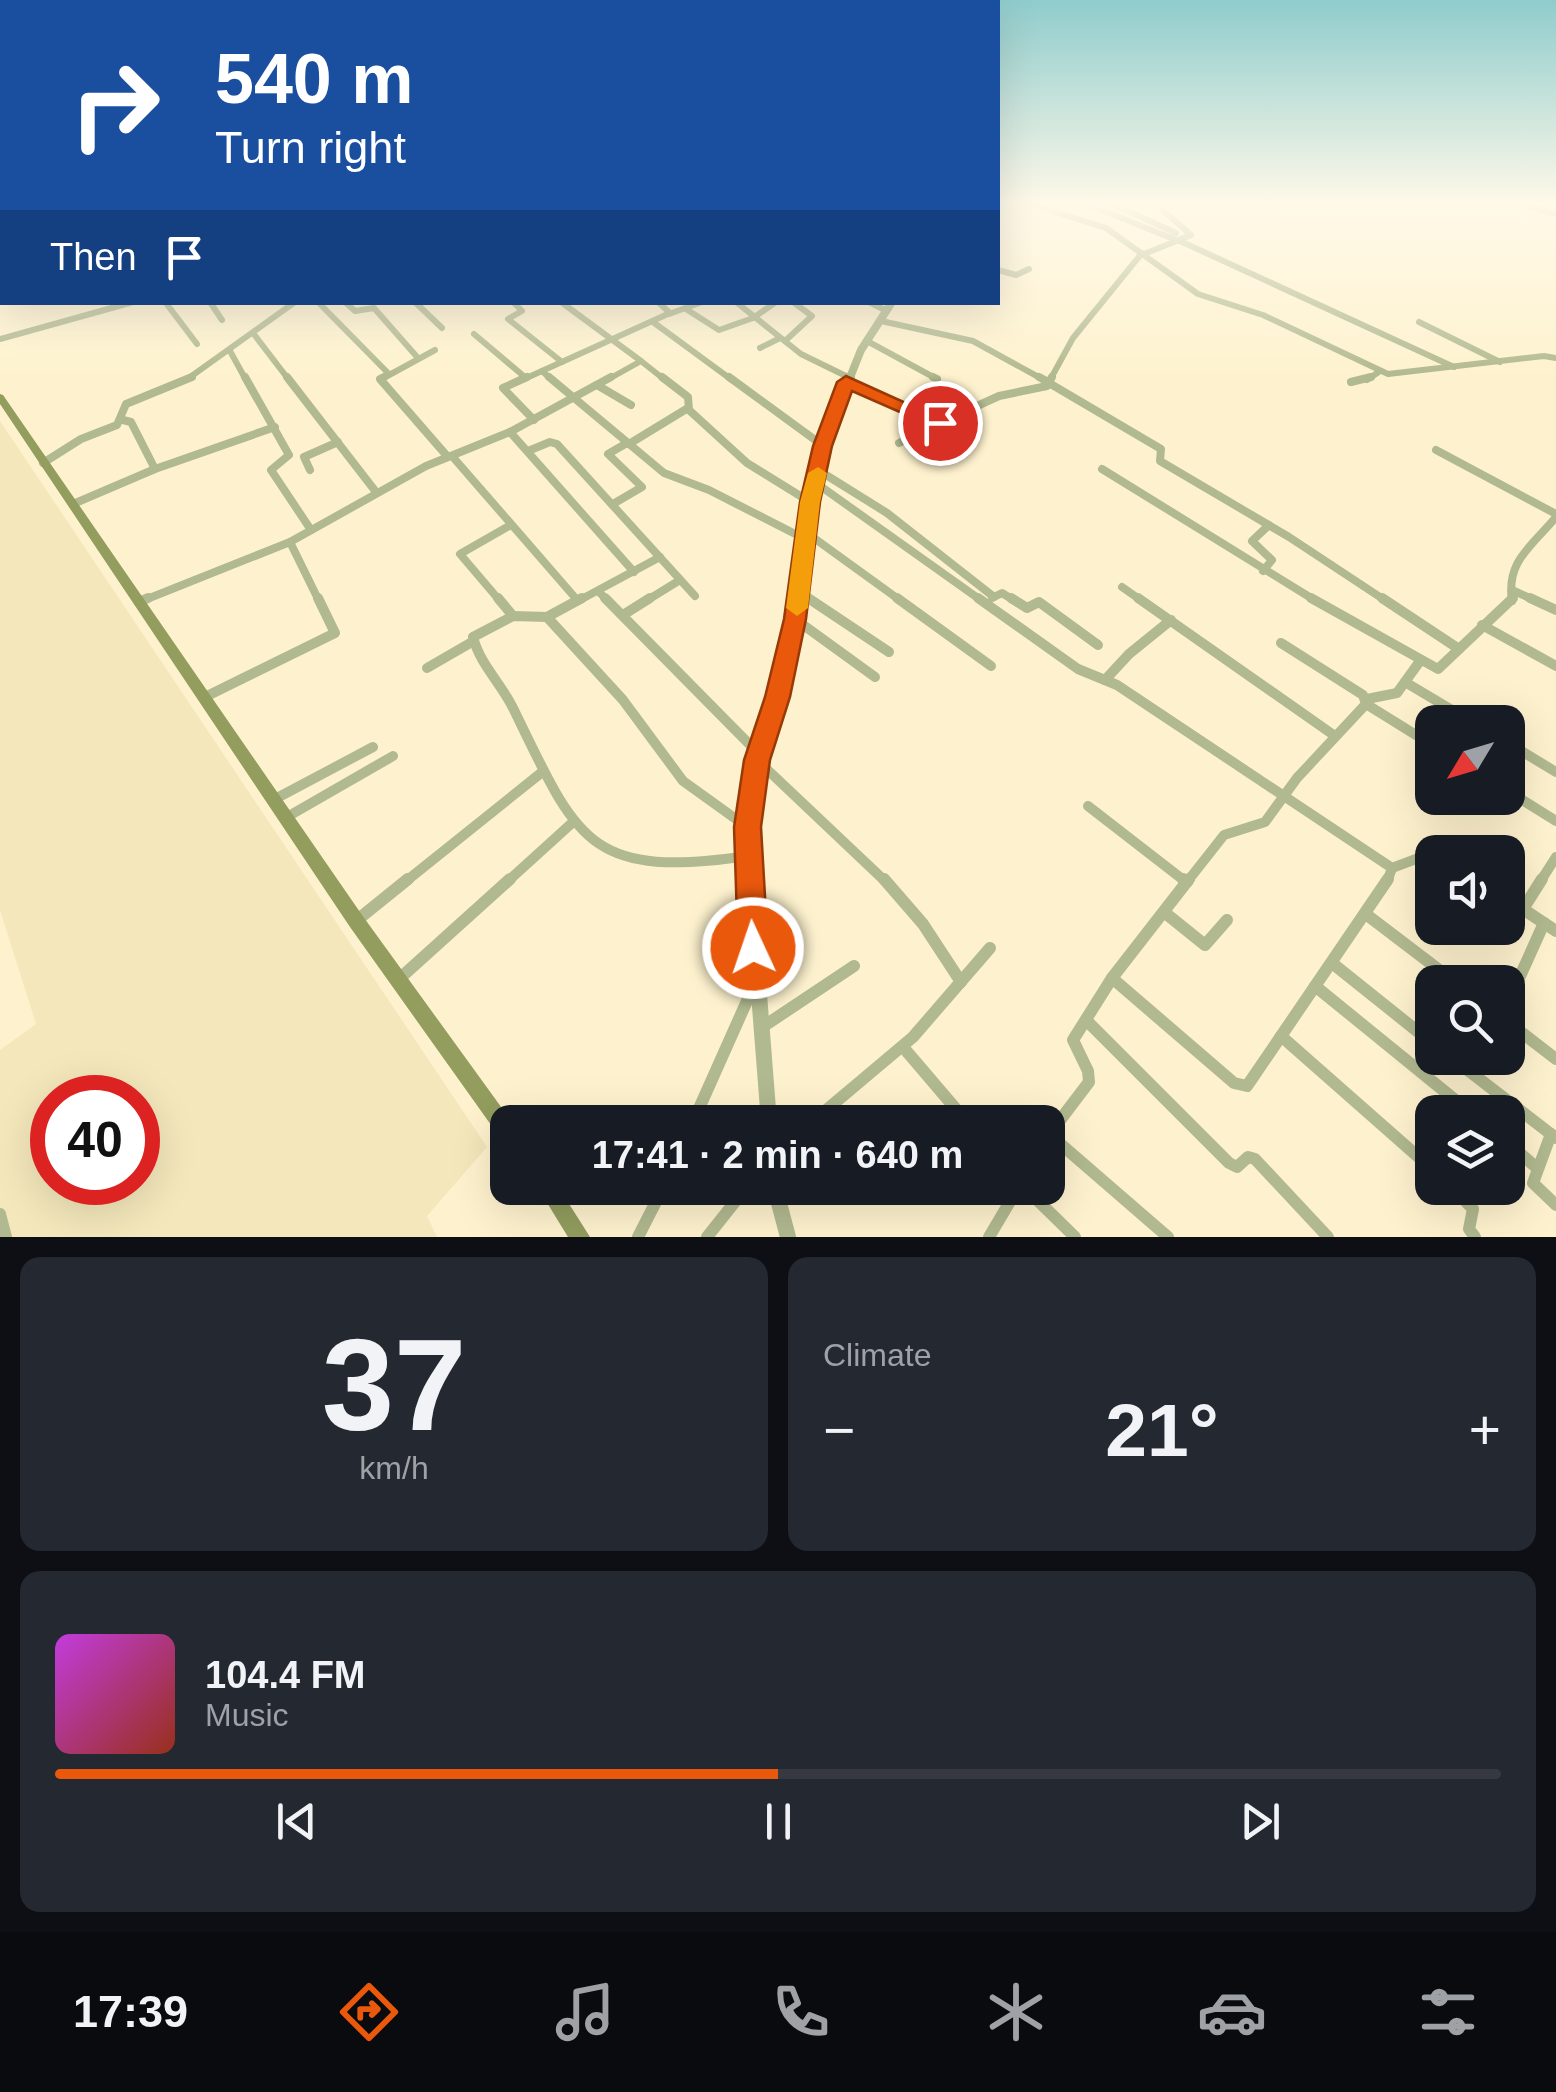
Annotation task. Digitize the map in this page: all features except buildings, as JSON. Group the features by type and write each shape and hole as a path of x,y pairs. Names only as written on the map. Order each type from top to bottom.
{"main road":[{"path":"0,398 356,921 490,1107"},
{"path":"559,1205 580,1237"}],"street":[{"path":"899,443 999,396 1043,388 1050,383 1073,338 1136,262"},
{"path":"1155,262 1198,294 1263,316 1380,372 1394,375 1544,356 1556,358"},
{"path":"1229,262 1457,368"},
{"path":"1000,271 1016,275 1029,270"},
{"path":"0,339 122,305"},
{"path":"168,305 197,344"},
{"path":"212,305 222,320"},
{"path":"123,420 122,406 192,377 291,305"},
{"path":"321,305 388,372"},
{"path":"348,305 354,310 374,308 418,358"},
{"path":"418,305 442,328"},
{"path":"516,305 522,310 508,319 562,362"},
{"path":"565,305 691,401 688,408 608,455 642,488 613,504"},
{"path":"660,305 668,314"},
{"path":"534,420 502,390 695,305"},
{"path":"739,305 801,354 940,423"},
{"path":"686,309 718,330 753,318 772,305"},
{"path":"760,348 782,339 812,316 797,305"},
{"path":"768,1105 755,983 747,827 758,757 795,619 810,502 822,446 847,379 886,311 973,340 1050,383 1161,450 1160,461 1270,525 1459,650"},
{"path":"653,322 822,446"},
{"path":"1418,322 1503,363"},
{"path":"254,333 376,492"},
{"path":"474,334 526,378"},
{"path":"867,342 937,379"},
{"path":"435,350 388,372 380,381 578,602"},
{"path":"230,351 290,457 271,470 312,530"},
{"path":"139,602 290,542 376,492 449,456 510,432 641,361"},
{"path":"542,371 664,473 807,536 991,666"},
{"path":"1351,382 1363,382 1380,372"},
{"path":"597,384 631,405"},
{"path":"688,408 746,463 810,502"},
{"path":"43,462 123,420 132,422 155,469"},
{"path":"73,504 155,469 275,428"},
{"path":"510,432 634,572"},
{"path":"310,470 304,457 338,442"},
{"path":"528,451 555,442 695,596"},
{"path":"1102,468 1263,571 1420,661 1441,668 1512,600 1508,576 1512,568 1556,515 1436,450"},
{"path":"817,476 880,504 904,528 994,597"},
{"path":"817,476 984,604 1078,670 1105,680 1392,868"},
{"path":"1263,571 1272,560 1252,541 1270,525"},
{"path":"509,526 460,554 513,616"},
{"path":"204,697 335,633 290,542"},
{"path":"427,668 472,642 477,634 513,616 547,617 660,558"},
{"path":"623,615 680,580"},
{"path":"1122,587 1335,736"},
{"path":"1512,590 1556,610"},
{"path":"598,591 758,757 892,888 923,924 962,982"},
{"path":"800,593 889,652"},
{"path":"984,604 1002,593 1024,607 1041,603 1098,645"},
{"path":"547,617 623,700 683,781 747,827"},
{"path":"795,619 875,677"},
{"path":"1105,680 1129,654 1171,620"},
{"path":"1482,625 1556,666"},
{"path":"472,642 509,699 541,773 572,824 598,846 645,861 678,865 748,856"},
{"path":"1280,643 1415,734"},
{"path":"1065,1112 1090,1077 1073,1044 1086,1020 1112,978 1224,835 1265,822 1280,798 1366,701 1395,694 1420,661"},
{"path":"1405,682 1444,705"},
{"path":"275,799 373,747"},
{"path":"1525,753 1556,772"},
{"path":"287,816 393,756"},
{"path":"356,921 541,773"},
{"path":"1525,802 1556,821"},
{"path":"1088,806 1187,882"},
{"path":"398,980 572,824"},
{"path":"1525,906 1556,857"},
{"path":"1392,868 1415,859"},
{"path":"1112,978 1242,1086 1252,1081 1390,879 1392,868"},
{"path":"1525,910 1550,927 1525,972"},
{"path":"1164,912 1205,945 1228,920"},
{"path":"1366,914 1433,965"},
{"path":"833,1105 903,1047 990,948"},
{"path":"1332,963 1415,1029"},
{"path":"761,1028 854,966"},
{"path":"701,1105 755,983"},
{"path":"1315,986 1449,1095"},
{"path":"1086,1020 1229,1163 1236,1167 1248,1157 1255,1159 1328,1237"},
{"path":"1525,1035 1556,1059"},
{"path":"1281,1036 1415,1154"},
{"path":"903,1047 952,1105"},
{"path":"1474,1075 1554,1136 1533,1182 1556,1204"},
{"path":"1065,1149 1168,1237"},
{"path":"1525,1158 1537,1168"},
{"path":"638,1237 654,1205"},
{"path":"707,1237 732,1205"},
{"path":"780,1205 788,1237"},
{"path":"989,1237 1011,1205"},
{"path":"1040,1205 1075,1237"},
{"path":"1469,1205 1474,1210 1469,1230 1475,1237"}],"shaded area":[{"path":"0,421 487,1147 427,1216 437,1237 0,1237 0,1050 36,1024 0,910"}],"slow traffic":[{"path":"797,608 810,502 818,473"}],"route":[{"path":"753,948 747,827 757,760 778,697 795,619 810,502 822,446 846,382 940,423"}]}
